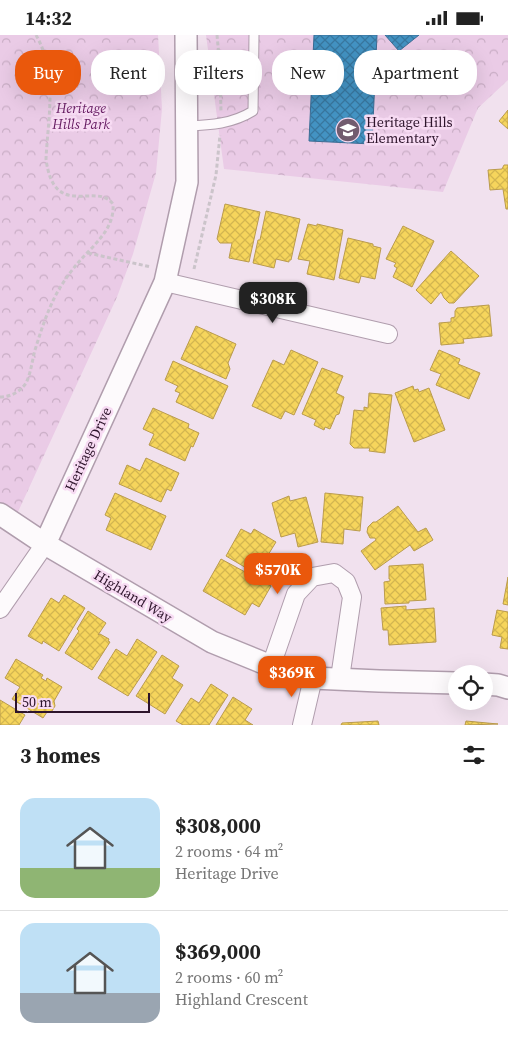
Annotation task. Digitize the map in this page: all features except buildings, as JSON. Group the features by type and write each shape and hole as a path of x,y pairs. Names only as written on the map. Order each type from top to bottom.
{"street":[{"name":"Heritage Drive","path":"0,609 45,544 166,276 187,182 186,35"},
{"path":"166,276 388,334"},
{"name":"Highland Way","path":"0,515 45,544 212,642 271,666 314,678 448,683"},
{"path":"271,666 296,595 312,577 334,573 346,582 352,597 340,678"},
{"path":"302,725 314,678"},
{"path":"493,685 508,688"}],"lane":[{"path":"187,126 221,124 242,118 253,111 254,35"}],"path":[{"path":"0,397 18,391 26,383 40,334 53,301 77,264 105,232 112,217 113,203 106,197 63,193 56,188 52,181 46,159 51,89 42,45 36,35"},
{"path":"194,269 216,175 221,124 220,68 216,35"},
{"path":"88,253 166,276"}],"green space":[{"name":"Heritage Hills Park","path":"0,35 158,35 159,50 91,50 91,95 161,95 162,109 156,173 133,254 117,297 17,514 0,504"},
{"name":"Heritage Hills Elementary","path":"206,35 508,35 508,80 478,108 443,192 224,169 214,95 262,95 262,50 208,50"}],"place":[{"name":"Heritage Hills Elementary","path":"348,130"}]}
